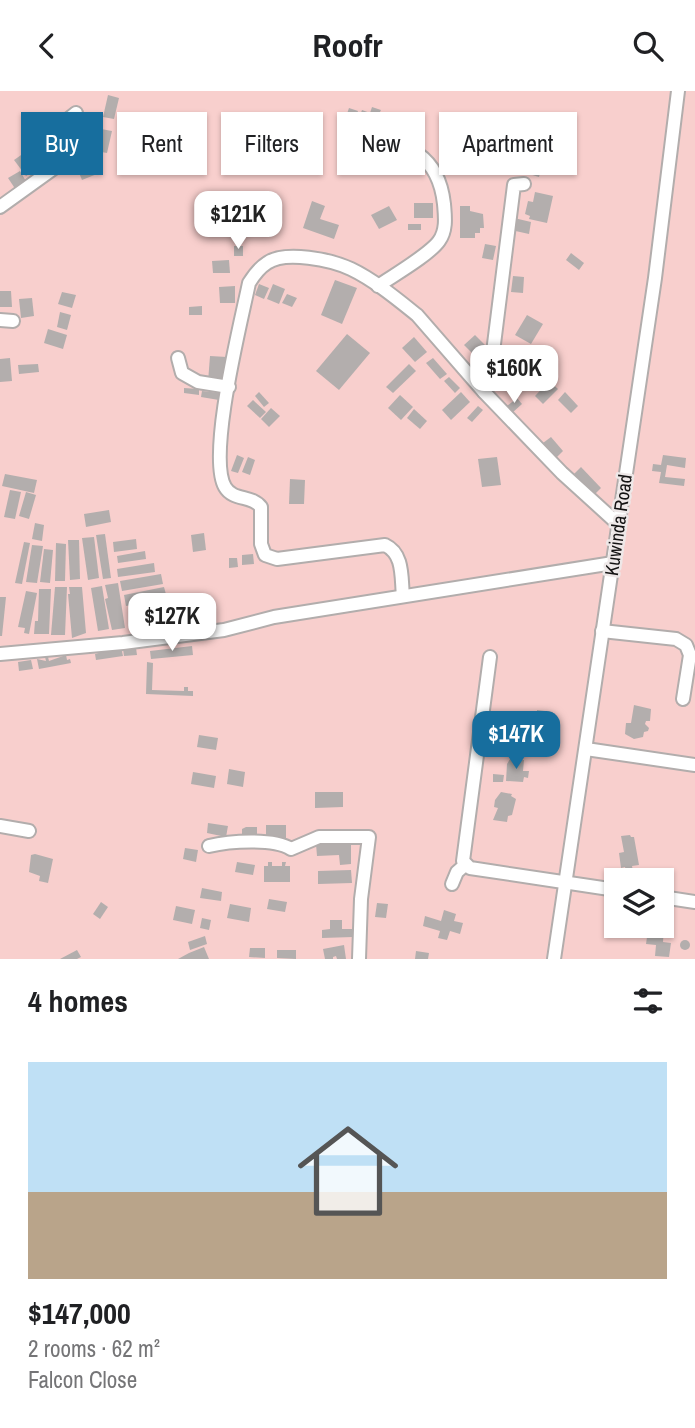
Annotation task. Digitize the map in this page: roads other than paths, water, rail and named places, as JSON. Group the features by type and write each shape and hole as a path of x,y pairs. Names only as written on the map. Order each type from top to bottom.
{"street":[{"name":"Kuwinda Road","path":"554,959 655,278 678,91"},
{"path":"378,286 439,241 445,219 442,190 439,176 425,159"},
{"path":"0,207 44,175"},
{"path":"484,392 492,360 514,185 524,184"},
{"path":"403,596 398,556 393,549 385,545 277,559 265,555 261,551 261,507 255,501 236,497 226,490 221,478 219,467 223,421 249,283 268,261 282,257 298,257 332,262 351,269 417,315 484,392 562,473 617,523"},
{"path":"178,358 182,373 193,381 229,387"},
{"path":"0,654 123,643 224,630 274,617 613,562"},
{"path":"602,631 676,639 687,645 690,655 683,699"},
{"path":"491,657 463,861 470,868 604,888"},
{"path":"586,749 695,765"},
{"path":"0,826 29,831"},
{"path":"209,846 225,842 247,842 291,849 318,837 369,837 360,899 359,959"},
{"path":"452,884 457,872 465,865"},
{"path":"674,899 695,902"}]}
